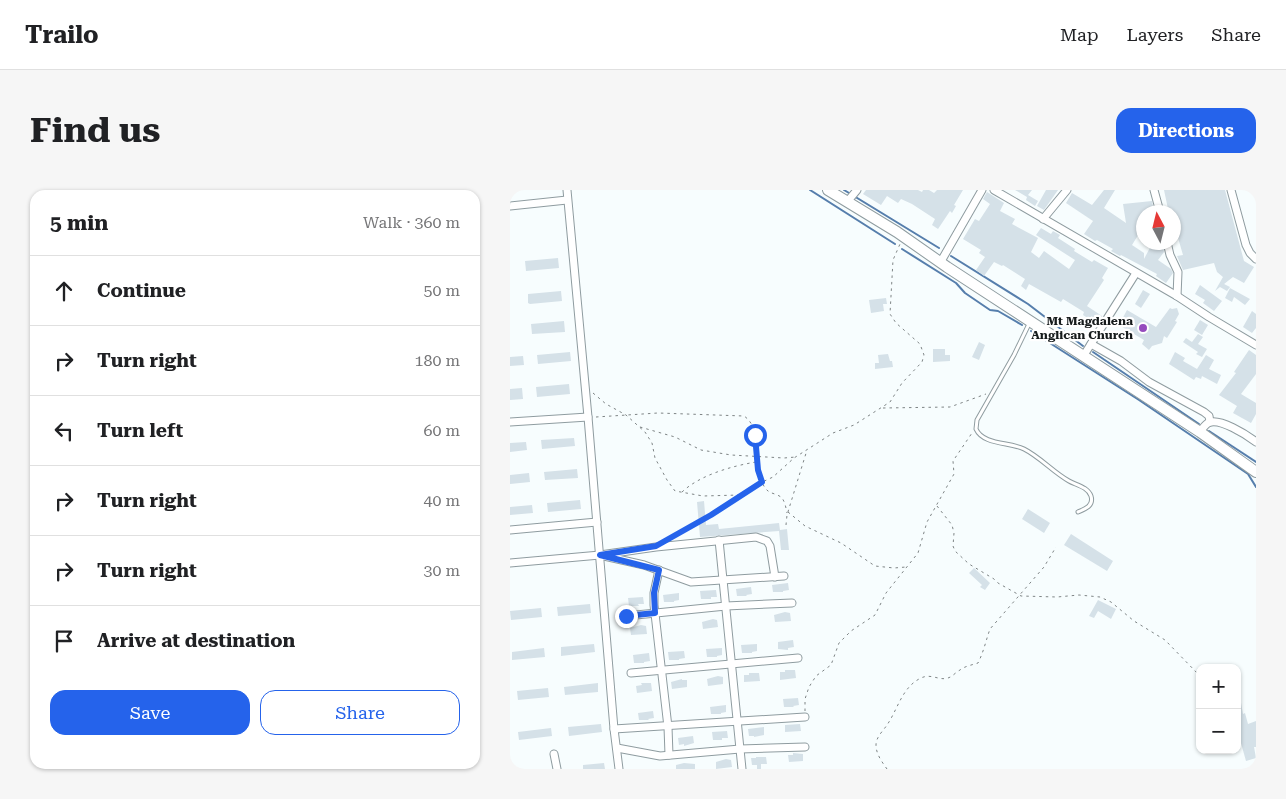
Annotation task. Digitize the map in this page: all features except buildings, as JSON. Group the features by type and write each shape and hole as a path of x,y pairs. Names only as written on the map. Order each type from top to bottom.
{"main road":[{"path":"828,190 904,237 1084,355 1200,432 1256,472"}],"street":[{"path":"566,190 619,769"},
{"path":"847,202 857,190"},
{"path":"940,262 982,190"},
{"path":"994,190 1256,345"},
{"path":"1043,219 1067,190"},
{"path":"1154,190 1158,205"},
{"path":"1231,190 1246,245 1256,259"},
{"path":"510,206 567,200"},
{"path":"1169,250 1178,272 1176,296"},
{"path":"1084,355 1136,273"},
{"path":"1091,344 1121,361 1149,382 1204,412 1210,416 1210,422"},
{"path":"510,422 588,417"},
{"path":"1200,432 1210,422 1217,421 1256,442"},
{"path":"510,530 597,522"},
{"path":"510,563 600,555 656,546 756,537 768,541 772,552 775,576"},
{"path":"719,540 742,769"},
{"path":"600,555 659,570 691,582 784,576"},
{"path":"659,570 654,593 655,613 668,727 669,755"},
{"path":"626,616 726,606 792,603"},
{"path":"631,673 798,658"},
{"path":"614,730 804,717"},
{"path":"617,748 653,756 740,749 804,747"},
{"path":"554,754 557,769"}],"lane":[{"path":"1030,321 994,392 977,420 976,429 981,437 1023,448 1068,481 1083,487 1091,496 1092,501 1090,506 1078,512"}],"path":[{"path":"670,539 773,477 796,457 833,433 854,425 882,408 890,402 902,383 922,362 924,355 920,344 890,314 893,260 904,237"},
{"path":"584,383 606,404 626,415 645,432 649,437 655,458 675,491 703,496 741,495"},
{"path":"882,408 950,408 994,392"},
{"path":"588,417 658,413 744,416 749,419 755,435 758,474 768,492 783,499 788,512 806,526 841,543 875,566 894,568 908,566"},
{"path":"637,426 684,440 696,449 731,455 796,457"},
{"path":"804,717 805,700 816,676 831,665 839,643 875,615 886,593 918,552 927,522 954,474 952,462 976,429"},
{"path":"786,525 788,512 808,449"},
{"path":"682,493 697,480 734,466 757,462"},
{"path":"937,505 952,525 955,551 969,564 1021,596 1057,597 1079,595 1100,598 1111,602 1134,621 1165,640 1196,672"},
{"path":"887,769 878,757 876,744 901,697 914,683 922,678 929,676 942,679 949,678 962,669 978,662 985,649 990,629 1044,568 1056,547"}],"waterway":[{"path":"810,190 895,244"},
{"path":"844,190 939,248"},
{"path":"902,249 956,283 965,293 990,310 998,311 1022,325"},
{"path":"951,256 1028,304 1083,346"},
{"path":"1031,331 1139,400 1248,474 1256,487"},
{"path":"1093,352 1199,424"},
{"path":"1209,431 1256,462"}],"place":[{"name":"Mt Magdalena Anglican Church","path":"1143,328"}],"route":[{"path":"626,616 655,613 654,593 659,570 600,555 656,546 711,515 762,482 758,474 755,435"}]}
